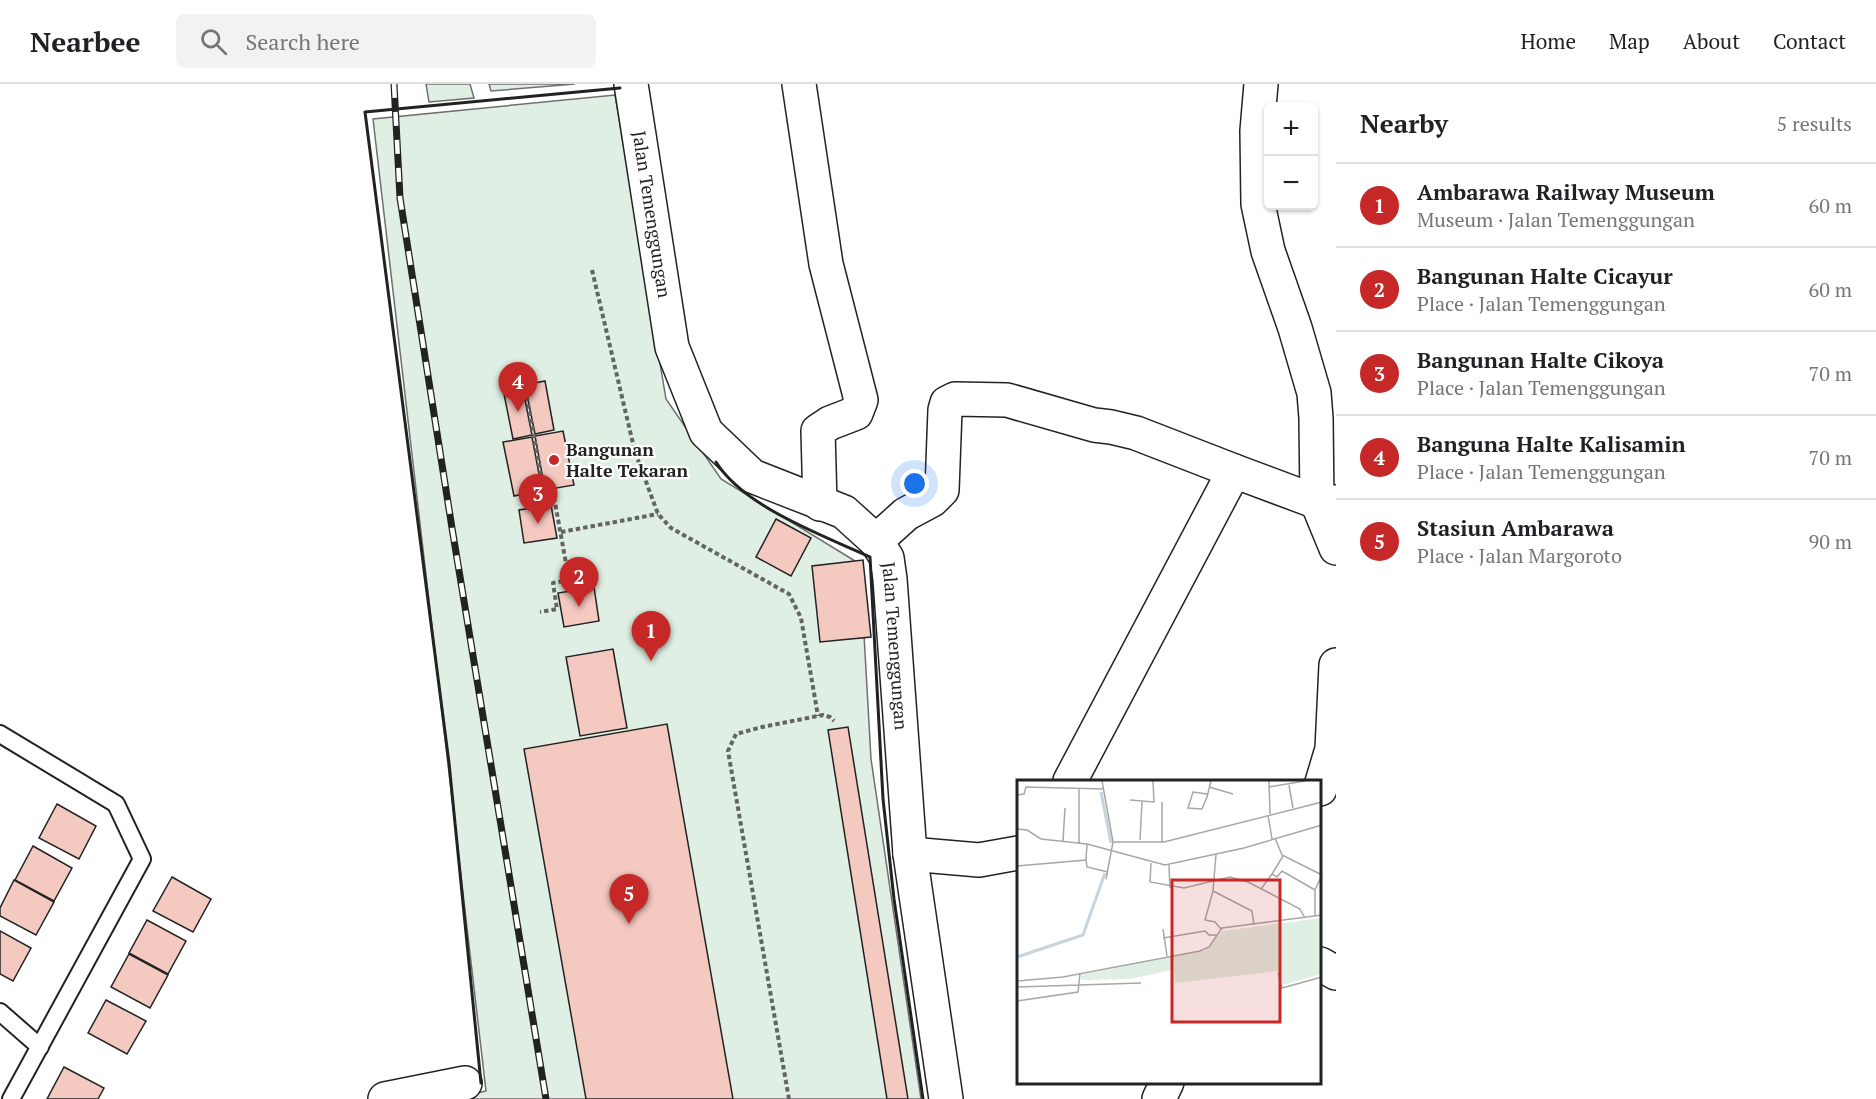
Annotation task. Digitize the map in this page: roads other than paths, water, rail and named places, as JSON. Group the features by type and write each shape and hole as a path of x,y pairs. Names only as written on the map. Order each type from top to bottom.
{"street":[{"name":"Jalan Temenggungan","path":"631,84 672,347 706,432 752,476 844,512 876,541 887,558 910,854 946,1099"},
{"path":"800,84 826,264 861,400 856,414 830,423 818,431 820,504"},
{"path":"1261,84 1257,131 1258,204 1268,251 1295,328 1314,393 1327,502 1336,548"},
{"path":"876,541 906,514 932,500 942,490 945,410 947,403 955,399 1006,400 1094,425 1136,433 1234,471 1327,502"},
{"path":"1071,780 1234,471"},
{"path":"1321,786 1332,749 1336,665"},
{"path":"910,854 979,860 1017,853"},
{"path":"1321,965 1336,974"},
{"path":"385,1099 465,1083"},
{"path":"1158,1099 1166,1084"}],"lane":[{"path":"0,734 116,804 142,859 11,1099"},
{"path":"0,1012 40,1047"}],"railway":[{"path":"394,84 400,198 546,1099"}],"place":[{"name":"Banguna Halte Kalisamin","path":"518,412"},
{"name":"Bangunan Halte Tekaran","path":"554,460"},
{"name":"Bangunan Halte Cikoya","path":"538,524"},
{"name":"Bangunan Halte Cicayur","path":"579,607"},
{"name":"Ambarawa Railway Museum","path":"651,661"},
{"name":"Stasiun Ambarawa","path":"629,924"}]}
